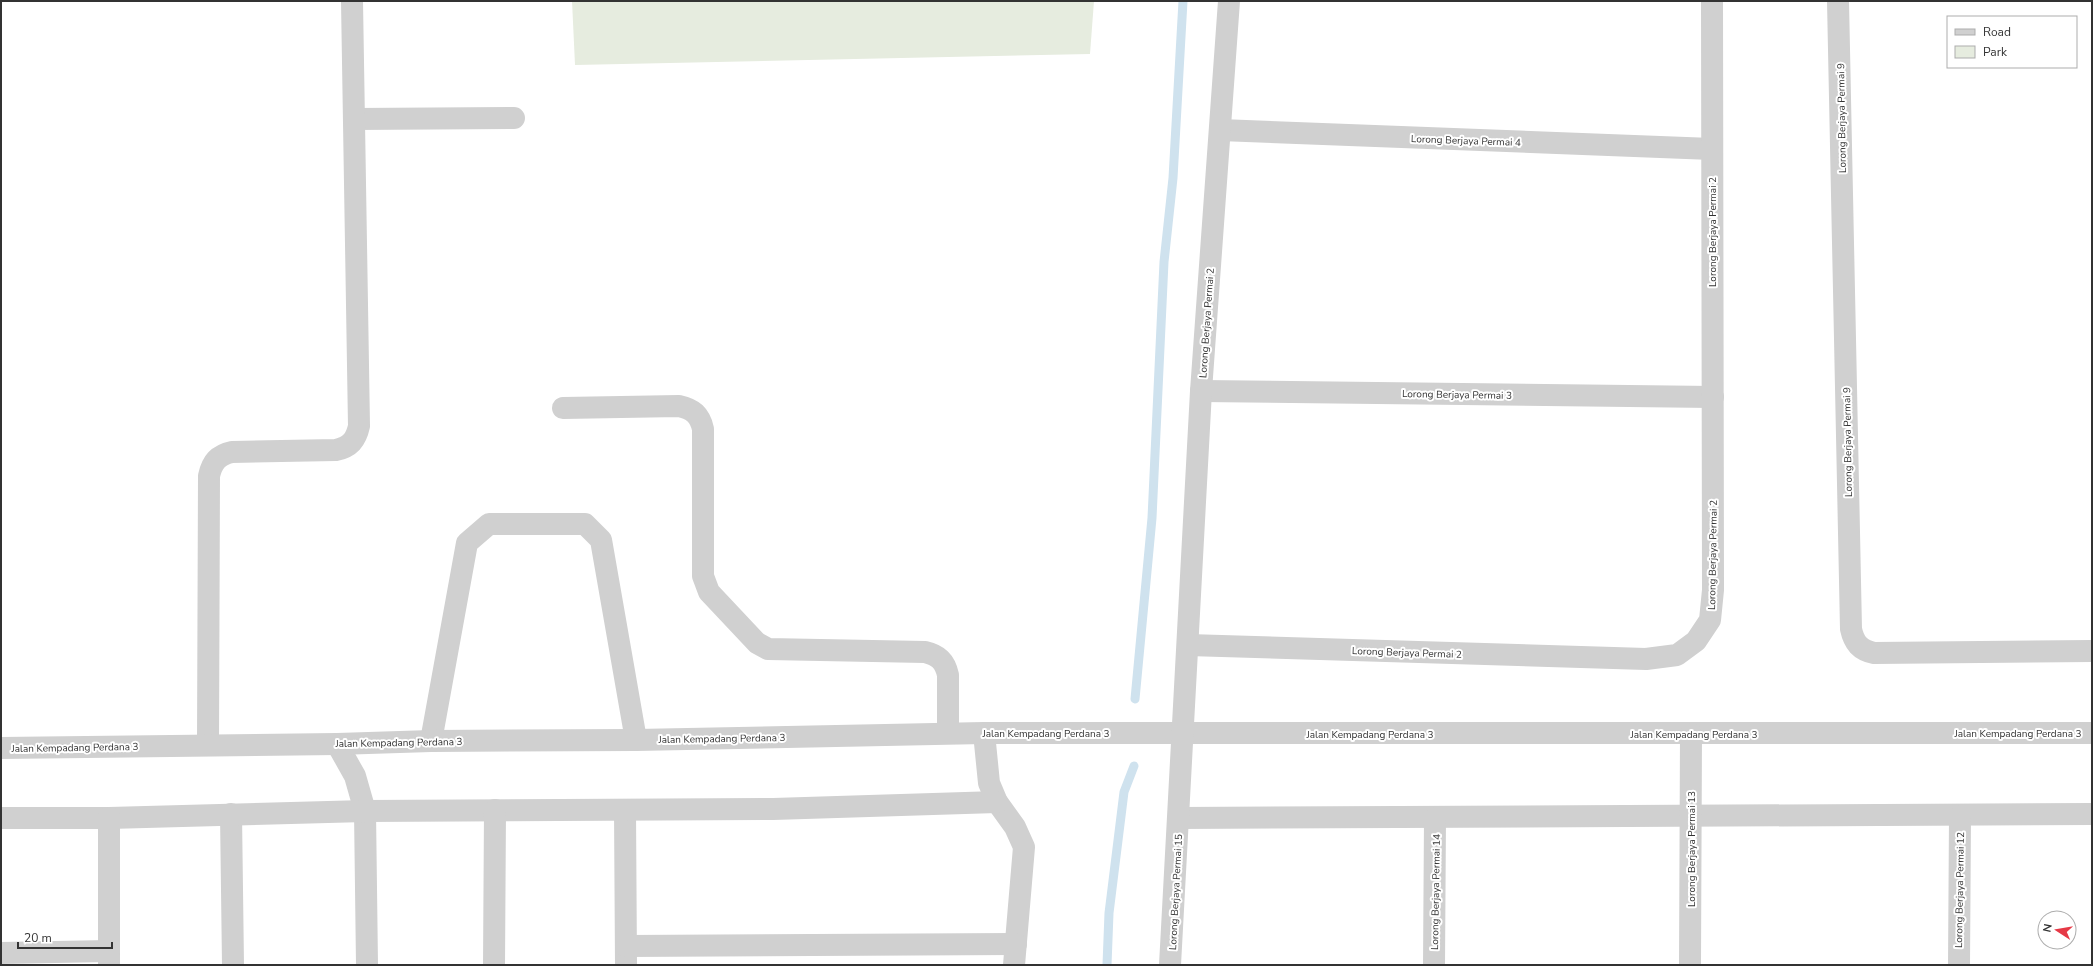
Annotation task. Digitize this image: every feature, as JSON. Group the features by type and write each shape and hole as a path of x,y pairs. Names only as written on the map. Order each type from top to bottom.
{"street":[{"path":"208,745 209,476 211,467 216,459 228,453 336,450 345,448 357,435 359,426 352,1"},
{"name":"Lorong Berjaya Permai 2","path":"1183,734 1201,391 1229,1"},
{"name":"Lorong Berjaya Permai 2","path":"1188,645 1646,659 1676,655 1696,641 1710,620 1713,590 1712,1"},
{"name":"Lorong Berjaya Permai 9","path":"1838,1 1851,629 1853,638 1858,646 1866,651 1874,653 2092,651"},
{"path":"354,119 514,118"},
{"name":"Lorong Berjaya Permai 4","path":"1220,130 1712,149"},
{"name":"Lorong Berjaya Permai 3","path":"1201,391 1713,397"},
{"path":"563,408 679,406 696,412 701,420 703,429 703,576 709,592 757,643 768,649 924,652 941,658 946,666 948,675 948,733"},
{"path":"431,741 467,543 488,524 585,524 601,540 636,740"},
{"name":"Jalan Kempadang Perdana 3","path":"1,748 338,744 431,741 636,740 948,733 2092,734"},
{"path":"625,810 626,956 1015,955 1024,847 1015,826 993,792 984,733"},
{"name":"Lorong Berjaya Permai 15","path":"1170,965 1183,734"},
{"name":"Lorong Berjaya Permai 13","path":"1690,965 1691,734"},
{"path":"338,744 355,776 365,811 367,965"},
{"path":"1,818 109,818 365,811 773,809 993,792"},
{"path":"494,965 495,810"},
{"path":"231,814 233,965"},
{"path":"1179,818 1960,816 2092,814"},
{"name":"Lorong Berjaya Permai 12","path":"1959,965 1960,816"},
{"path":"1,953 109,958 109,818"},
{"name":"Lorong Berjaya Permai 14","path":"1434,965 1435,818"}],"green space":[{"path":"572,1 1094,1 1090,54 575,65"}],"waterway":[{"path":"1135,699 1152,518 1164,262 1173,178 1183,1"},
{"path":"1107,965 1109,913 1124,792 1134,766"}]}
